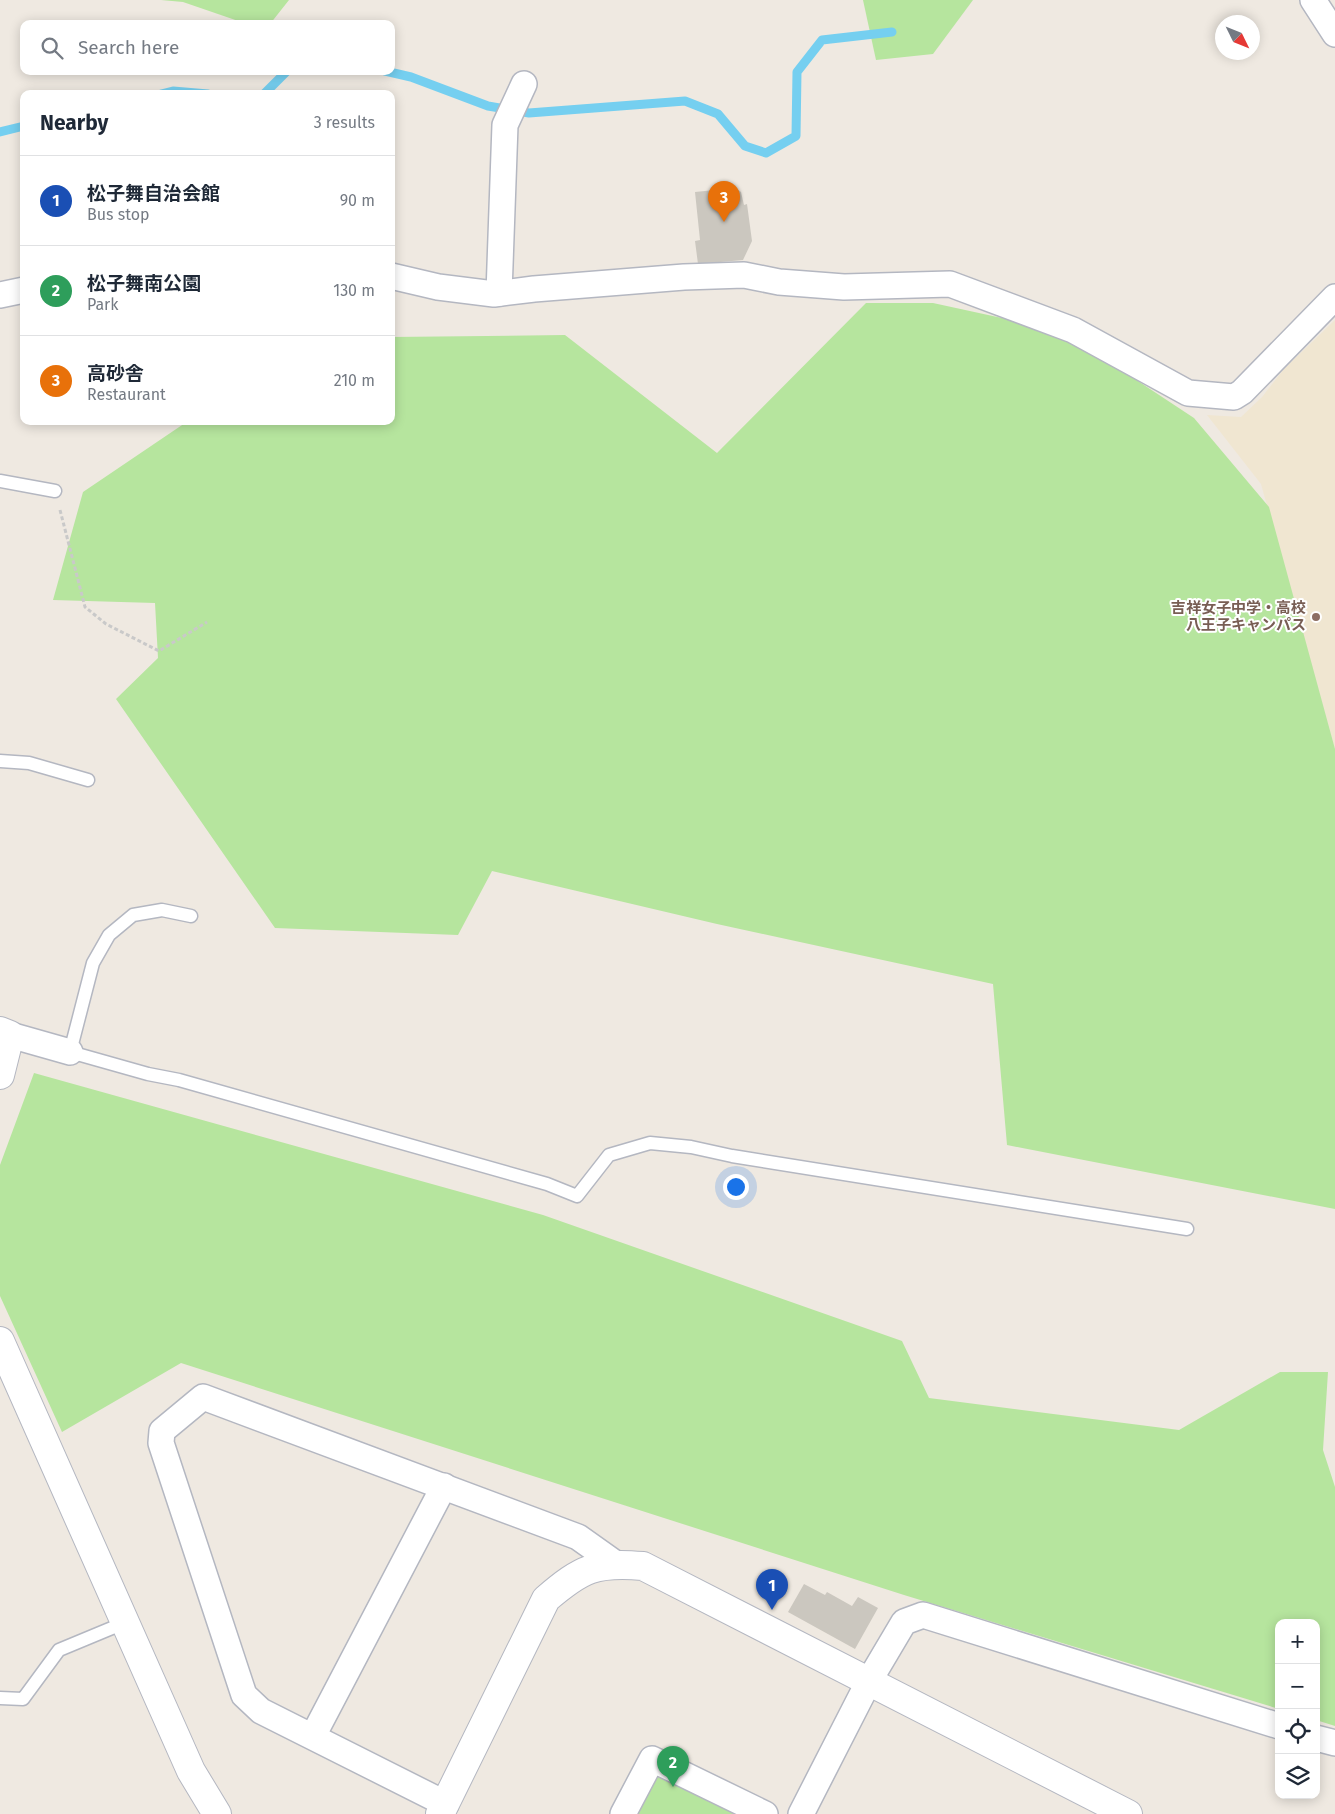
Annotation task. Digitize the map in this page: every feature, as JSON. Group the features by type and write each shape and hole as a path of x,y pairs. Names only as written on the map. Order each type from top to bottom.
{"street":[{"path":"1313,0 1335,34"},
{"path":"499,293 505,125 516,101"},
{"path":"395,277 438,287 494,294 684,277 744,275 778,282 844,287 950,284 1073,330 1188,393 1234,397 1242,392 1335,297"},
{"path":"0,295 20,291"},
{"path":"0,1075 5,1033 70,1052"},
{"path":"0,1341 191,1771 217,1814"},
{"path":"616,1564 578,1537 203,1397 162,1431 161,1443 244,1695 261,1711 312,1736 443,1809 546,1598 565,1582 587,1569 616,1564 644,1566 1128,1814"},
{"path":"312,1736 444,1486"},
{"path":"801,1814 869,1681 904,1622 923,1615 1275,1725"},
{"path":"1320,1739 1335,1743"},
{"path":"623,1814 652,1759 765,1814"}],"lane":[{"path":"0,481 55,491"},
{"path":"0,761 28,763 88,780"},
{"path":"191,916 162,910 132,915 108,935 93,963 70,1052 148,1074 179,1080 547,1184 577,1196 609,1155 650,1143 691,1147 1188,1230"},
{"path":"0,1698 23,1700 58,1650 124,1622"}],"path":[{"path":"55,491 85,607 106,624 159,651 207,622"}],"shaded area":[{"name":"吉祥女子中学・高校 八王子キャンパス","path":"1335,320 1335,749 1261,484 1207,415 1241,417 1262,397 1284,369"}],"green space":[{"path":"161,0 289,0 273,20 235,20 183,2"},
{"path":"863,0 973,0 933,54 876,60"},
{"path":"866,303 933,303 1062,331 1194,418 1269,507 1335,749 1335,1209 1007,1145 993,984 717,924 492,871 458,935 275,928 116,699 158,658 155,603 53,600 83,492 182,425 395,425 395,337 565,335 717,453"},
{"path":"34,1073 543,1215 902,1341 929,1398 1179,1430 1280,1372 1328,1372 1323,1450 1335,1487 1335,1726 1320,1721 1320,1619 1275,1619 1275,1708 904,1595 181,1363 62,1432 0,1296 0,1165"},
{"path":"652,1759 765,1814 623,1814"}],"building":[{"path":"735,188 741,192 744,205 747,204 752,241 743,260 698,264 695,241 700,240 695,192"},
{"path":"804,1584 825,1595 827,1592 852,1606 858,1597 878,1608 855,1649 788,1612"}],"waterway":[{"path":"395,73 411,77 488,106 529,113 685,101 718,114 745,146 766,153 796,136 797,72 822,40 892,32"},
{"path":"268,90 283,75"},
{"path":"0,132 20,127"}],"place":[{"name":"高砂舎","path":"724,222"},
{"name":"吉祥女子中学・高校 八王子キャンパス","path":"1316,617"},
{"name":"松子舞自治会館","path":"772,1610"},
{"name":"松子舞南公園","path":"673,1787"}]}
